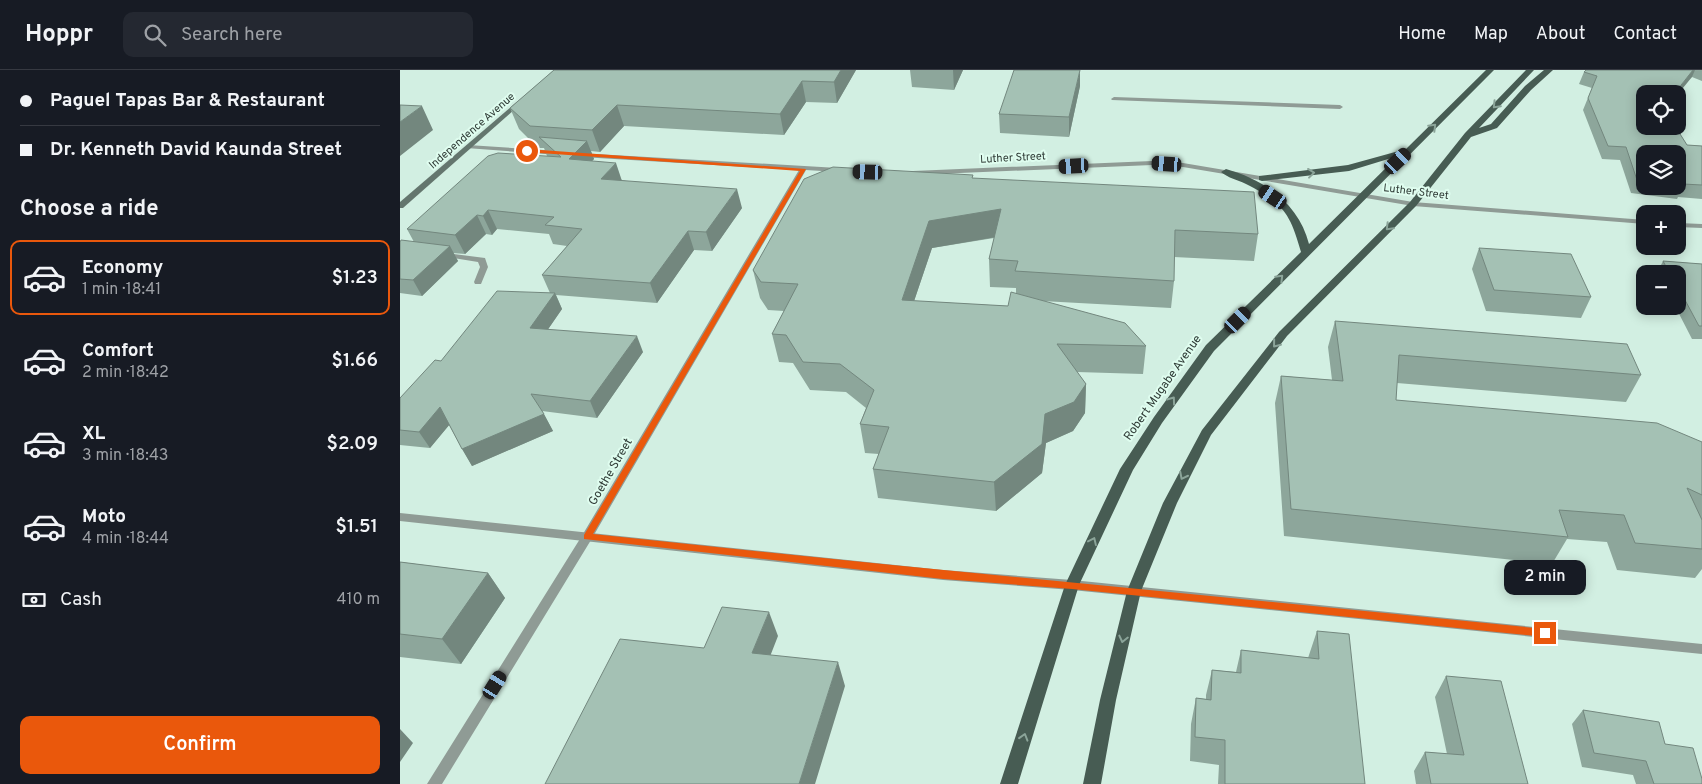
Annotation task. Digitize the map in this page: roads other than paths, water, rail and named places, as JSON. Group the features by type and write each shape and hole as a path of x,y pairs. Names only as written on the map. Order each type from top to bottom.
{"main road":[{"name":"Robert Mugabe Avenue","path":"1010,784 1072,585 1127,469 1158,420 1210,348 1490,70"},
{"path":"1092,784 1108,700 1134,591 1170,502 1206,433 1283,334 1413,204 1468,135 1530,70"},
{"path":"1468,135 1494,126 1528,88 1549,70"},
{"name":"Independence Avenue","path":"400,206 527,96"},
{"path":"1262,178 1349,168 1410,150"},
{"path":"1226,172 1258,186 1295,218 1306,252"}],"street":[{"path":"1114,99 1340,107"},
{"path":"468,147 566,154"},
{"path":"576,154 844,170"},
{"name":"Luther Street","path":"902,173 1152,163 1183,165 1413,204 1636,221"},
{"name":"Goethe Street","path":"434,784 587,537 803,169"},
{"path":"1686,225 1702,226"},
{"path":"429,253 482,260 484,267 478,282"},
{"path":"400,517 943,575 1134,591 1702,649"}]}
